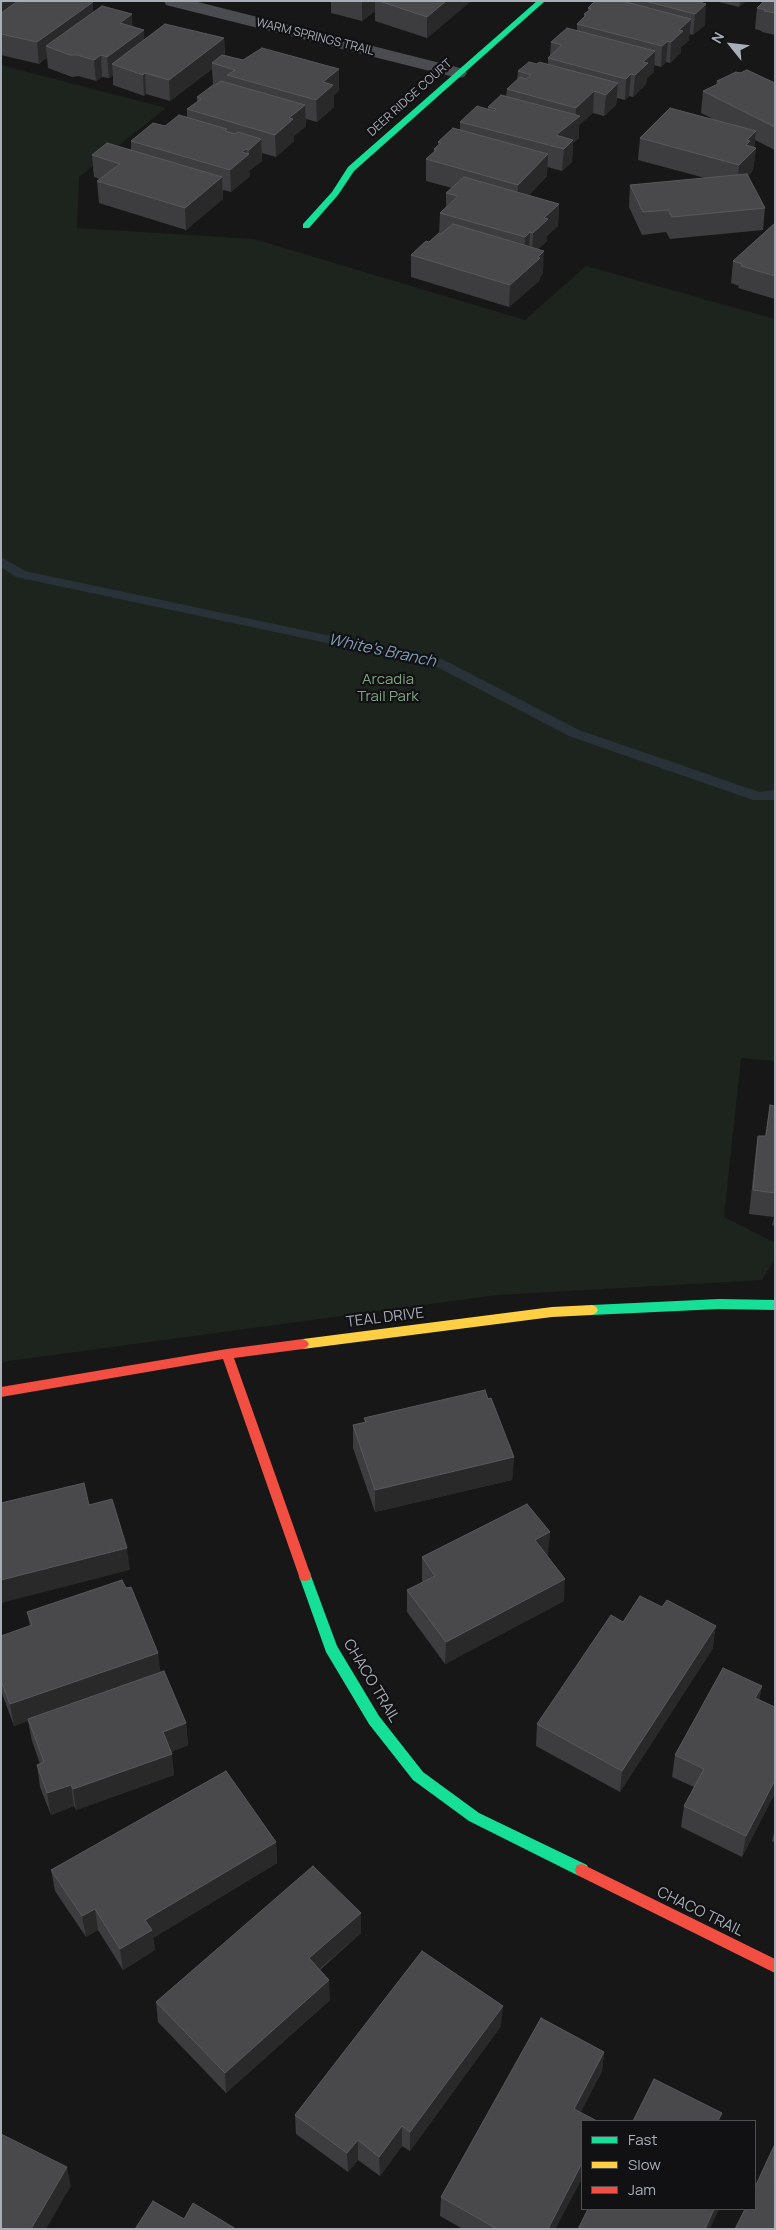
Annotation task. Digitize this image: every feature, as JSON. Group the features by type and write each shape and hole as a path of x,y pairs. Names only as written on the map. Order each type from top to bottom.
{"street":[{"name":"WARM SPRINGS TRAIL","path":"172,1 458,74"},
{"name":"DEER RIDGE COURT","path":"306,226 336,193 352,168 542,1"},
{"name":"TEAL DRIVE","path":"1,1392 227,1354 552,1312 720,1304 775,1305"},
{"name":"CHACO TRAIL","path":"227,1354 331,1648 374,1720 418,1776 474,1817 775,1966"}],"green space":[{"name":"Arcadia Trail Park","path":"1,65 166,108 79,177 77,228 254,239 525,320 586,266 775,319 775,1061 741,1058 724,1217 775,1243 775,1258 762,1280 497,1295 1,1362"}],"building":[{"path":"18,1 93,2 37,42 1,34 1,13"},
{"path":"379,1 446,1 427,17"},
{"path":"595,1 622,1 691,19 679,30 683,31 671,42 668,41 662,46 577,24 586,15 584,14 591,9 588,8"},
{"path":"645,1 697,1 706,4 695,14"},
{"path":"764,1 775,1 775,13 757,8"},
{"path":"102,6 132,14 120,23 144,30 107,57 101,55 94,60 70,55 46,46"},
{"path":"165,24 224,38 169,80 145,73 143,75 112,64"},
{"path":"567,28 655,51 643,62 648,63 635,75 631,74 626,79 548,58 562,45 551,42"},
{"path":"262,48 339,69 323,82 333,85 316,100 227,75 235,70 212,63 222,55 243,60"},
{"path":"529,62 537,64 539,62 618,83 606,95 594,91 576,108 507,89 520,77 526,79 531,75 518,71"},
{"path":"747,70 775,83 775,127 703,91 720,83 717,81 736,72 740,73"},
{"path":"221,81 305,105 289,118 293,119 275,135 187,109 201,99 197,97"},
{"path":"501,95 580,116 556,135 573,140 564,149 460,122 477,106 494,111 496,109 488,107"},
{"path":"670,108 756,131 747,140 750,141 746,145 756,148 739,165 640,138"},
{"path":"179,115 227,129 225,131 235,134 238,132 261,139 249,150 246,149 242,152 249,154 230,170 131,141 153,123 165,126"},
{"path":"453,128 548,154 518,185 426,159 441,143 438,142"},
{"path":"107,143 222,177 185,208 97,181 120,164 92,155"},
{"path":"747,174 765,208 672,217 668,210 643,212 630,185"},
{"path":"464,177 559,204 544,218 548,219 533,233 530,232 525,237 440,213 458,196 446,193"},
{"path":"775,223 775,276 741,266 742,264 733,261"},
{"path":"453,224 544,251 538,257 540,258 510,285 411,255 426,241 429,242"},
{"path":"770,1105 775,1106 775,1193 753,1190 758,1136 766,1136"},
{"path":"485,1390 488,1399 491,1398 514,1457 375,1490 353,1425 366,1422 364,1418"},
{"path":"84,1483 89,1505 112,1499 127,1548 1,1580 1,1503"},
{"path":"527,1504 550,1532 535,1540 565,1579 446,1642 407,1590 435,1576 422,1557"},
{"path":"122,1580 126,1588 131,1587 158,1653 10,1704 1,1681 1,1636 32,1625 27,1612"},
{"path":"640,1596 662,1607 667,1600 716,1626 622,1771 537,1724 611,1615 623,1622"},
{"path":"723,1668 762,1686 755,1698 775,1707 775,1780 746,1836 684,1806 704,1769 675,1755"},
{"path":"164,1671 186,1723 163,1732 172,1754 73,1789 71,1785 47,1793 37,1765 44,1762 28,1719"},
{"path":"226,1771 276,1842 145,1920 152,1930 120,1949 95,1909 82,1916 51,1870"},
{"path":"313,1866 361,1913 309,1958 329,1980 225,2073 156,2002"},
{"path":"422,1951 503,2006 410,2132 402,2126 379,2157 358,2140 347,2153 295,2115"},
{"path":"541,2018 604,2052 574,2109 595,2120 581,2120 581,2165 548,2229 497,2229 441,2197"},
{"path":"654,2079 722,2113 718,2120 634,2120"},
{"path":"1,2134 67,2167 31,2229 1,2229"},
{"path":"774,2146 775,2229 735,2229 744,2210 756,2210 756,2185"},
{"path":"153,2201 184,2219 193,2203 236,2229 135,2229"},
{"path":"588,2210 714,2210 705,2229 578,2229"}],"waterway":[{"name":"White's Branch","path":"1,561 21,574 439,663 574,733 758,797 775,795"}],"traffic: fast":[{"path":"306,226 335,193 351,169 542,1"},
{"path":"592,1310 719,1304 775,1305"},
{"path":"305,1576 331,1648 374,1720 418,1776 474,1817 582,1870"}],"traffic: slow":[{"path":"303,1344 552,1312 592,1310"}],"traffic: jam":[{"path":"1,1392 227,1354 303,1344"},
{"path":"227,1354 305,1576"},
{"path":"582,1870 775,1966"}]}
